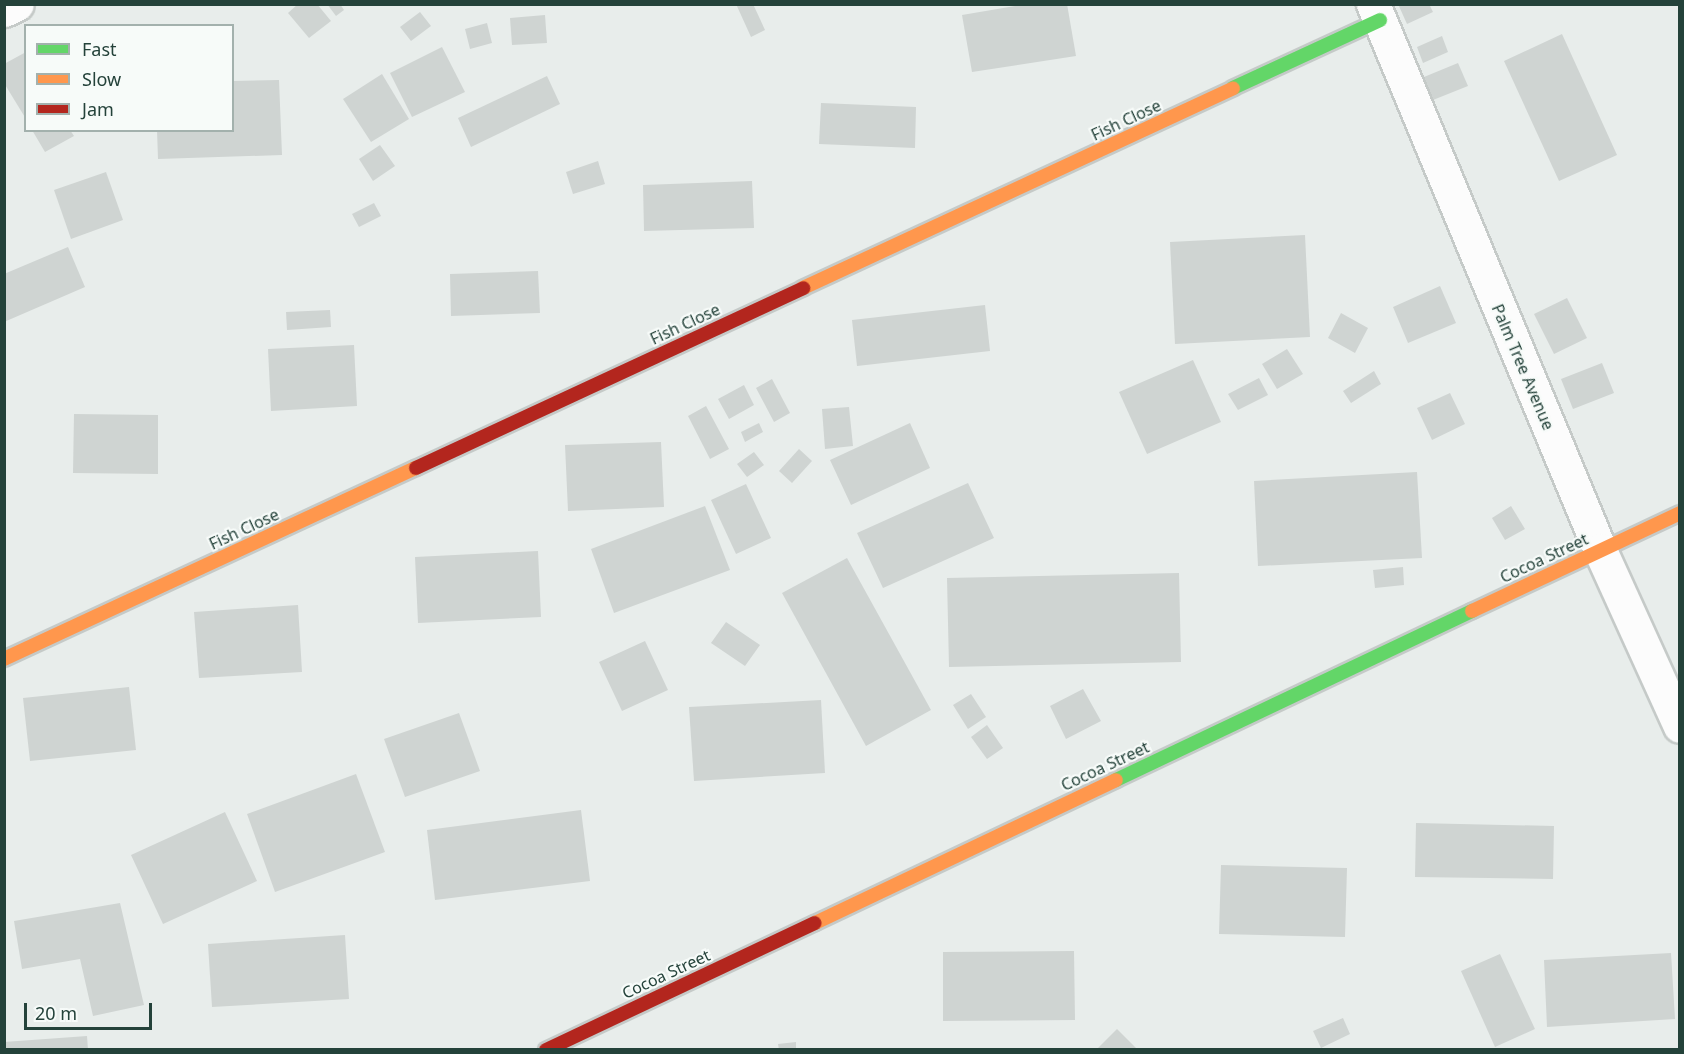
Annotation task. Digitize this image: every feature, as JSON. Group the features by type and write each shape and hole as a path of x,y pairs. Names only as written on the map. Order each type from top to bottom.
{"street":[{"path":"4,10 17,4"},
{"name":"Palm Tree Avenue","path":"1377,12 1599,550 1680,726"},
{"name":"Fish Close","path":"4,659 1377,12"},
{"name":"Cocoa Street","path":"546,1050 1680,513"}],"building":[{"path":"298,4 317,4 331,21 309,38 288,13"},
{"path":"327,4 340,4 344,10 336,16"},
{"path":"736,4 753,4 765,30 751,37"},
{"path":"1027,4 1067,4 1076,56 972,72 962,15"},
{"path":"1398,4 1429,4 1433,12 1407,24"},
{"path":"420,12 431,26 411,41 400,27"},
{"path":"545,15 547,43 512,45 510,18"},
{"path":"487,23 492,43 470,49 465,29"},
{"path":"1562,34 1617,155 1559,181 1504,61"},
{"path":"1442,36 1448,52 1423,63 1417,47"},
{"path":"442,47 465,92 412,117 390,73"},
{"path":"24,53 24,116 4,83 4,64"},
{"path":"1458,63 1468,86 1433,100 1424,77"},
{"path":"382,74 409,119 371,142 343,99"},
{"path":"547,76 560,104 471,147 458,118"},
{"path":"279,80 282,155 158,159 157,132 234,132 234,81"},
{"path":"821,103 916,107 915,148 819,144"},
{"path":"33,132 71,132 74,136 45,152"},
{"path":"380,145 395,166 373,181 359,159"},
{"path":"598,161 605,184 573,194 566,172"},
{"path":"106,172 123,220 71,239 54,190"},
{"path":"752,181 754,228 644,231 643,185"},
{"path":"374,203 381,216 359,227 352,214"},
{"path":"1305,235 1310,337 1175,344 1170,242"},
{"path":"68,247 85,287 4,322 4,274"},
{"path":"538,271 540,313 451,316 450,274"},
{"path":"1440,286 1456,323 1408,343 1393,307"},
{"path":"1567,298 1587,338 1554,354 1534,314"},
{"path":"985,305 990,351 857,366 852,320"},
{"path":"330,310 331,327 287,330 286,312"},
{"path":"1341,313 1368,328 1355,353 1328,338"},
{"path":"354,345 357,406 271,411 268,349"},
{"path":"1287,349 1303,374 1277,389 1262,364"},
{"path":"1193,360 1221,422 1147,454 1119,392"},
{"path":"1602,363 1614,393 1573,409 1561,379"},
{"path":"1374,371 1381,384 1351,403 1343,391"},
{"path":"1259,378 1268,395 1238,410 1228,394"},
{"path":"772,379 790,413 774,422 756,388"},
{"path":"744,385 754,405 729,419 718,399"},
{"path":"1450,393 1465,424 1432,440 1417,408"},
{"path":"706,406 729,449 710,459 688,416"},
{"path":"849,407 853,446 825,449 822,409"},
{"path":"74,414 158,415 158,474 73,473"},
{"path":"759,423 763,432 745,442 741,432"},
{"path":"910,423 930,468 851,505 830,460"},
{"path":"661,442 664,507 568,511 565,445"},
{"path":"799,449 812,461 792,483 779,471"},
{"path":"754,452 764,465 747,477 737,464"},
{"path":"1417,472 1422,558 1258,566 1254,481"},
{"path":"968,483 994,538 883,588 857,533"},
{"path":"746,484 771,538 736,554 711,500"},
{"path":"705,506 730,570 614,613 591,549"},
{"path":"1511,506 1525,529 1505,540 1492,518"},
{"path":"538,551 541,617 418,623 415,557"},
{"path":"847,558 931,710 866,746 782,593"},
{"path":"1403,567 1404,585 1375,588 1373,570"},
{"path":"1179,573 1181,662 949,667 947,578"},
{"path":"298,605 302,672 199,678 194,612"},
{"path":"726,622 760,645 745,666 711,643"},
{"path":"645,641 668,690 622,711 599,662"},
{"path":"129,687 136,750 30,761 23,698"},
{"path":"1083,689 1101,721 1066,739 1050,706"},
{"path":"971,694 986,717 968,729 953,705"},
{"path":"821,700 825,773 694,781 689,707"},
{"path":"459,713 480,771 405,797 384,739"},
{"path":"987,725 1003,748 987,759 971,737"},
{"path":"356,774 385,852 275,892 247,814"},
{"path":"581,810 590,881 435,900 427,830"},
{"path":"225,812 257,881 163,924 131,855"},
{"path":"1416,823 1554,826 1553,879 1415,877"},
{"path":"1221,865 1347,868 1345,937 1219,934"},
{"path":"120,903 144,1005 93,1016 80,959 22,969 14,921"},
{"path":"345,935 349,999 212,1007 208,944"},
{"path":"1074,951 1075,1020 943,1021 943,952"},
{"path":"1671,953 1675,1019 1547,1027 1544,960"},
{"path":"1500,954 1535,1029 1495,1047 1461,971"},
{"path":"1343,1018 1350,1034 1321,1048 1313,1031"},
{"path":"1117,1029 1138,1050 1096,1050"},
{"path":"87,1036 88,1050 4,1050 4,1042"},
{"path":"796,1042 796,1050 779,1050 778,1044"}],"traffic: fast":[{"path":"1233,88 1380,20"},
{"path":"1116,780 1472,611"}],"traffic: slow":[{"path":"803,288 1233,88"},
{"path":"4,659 416,468"},
{"path":"1472,611 1680,513"},
{"path":"815,923 1116,780"}],"traffic: jam":[{"path":"416,468 803,288"},
{"path":"546,1050 815,923"}]}
